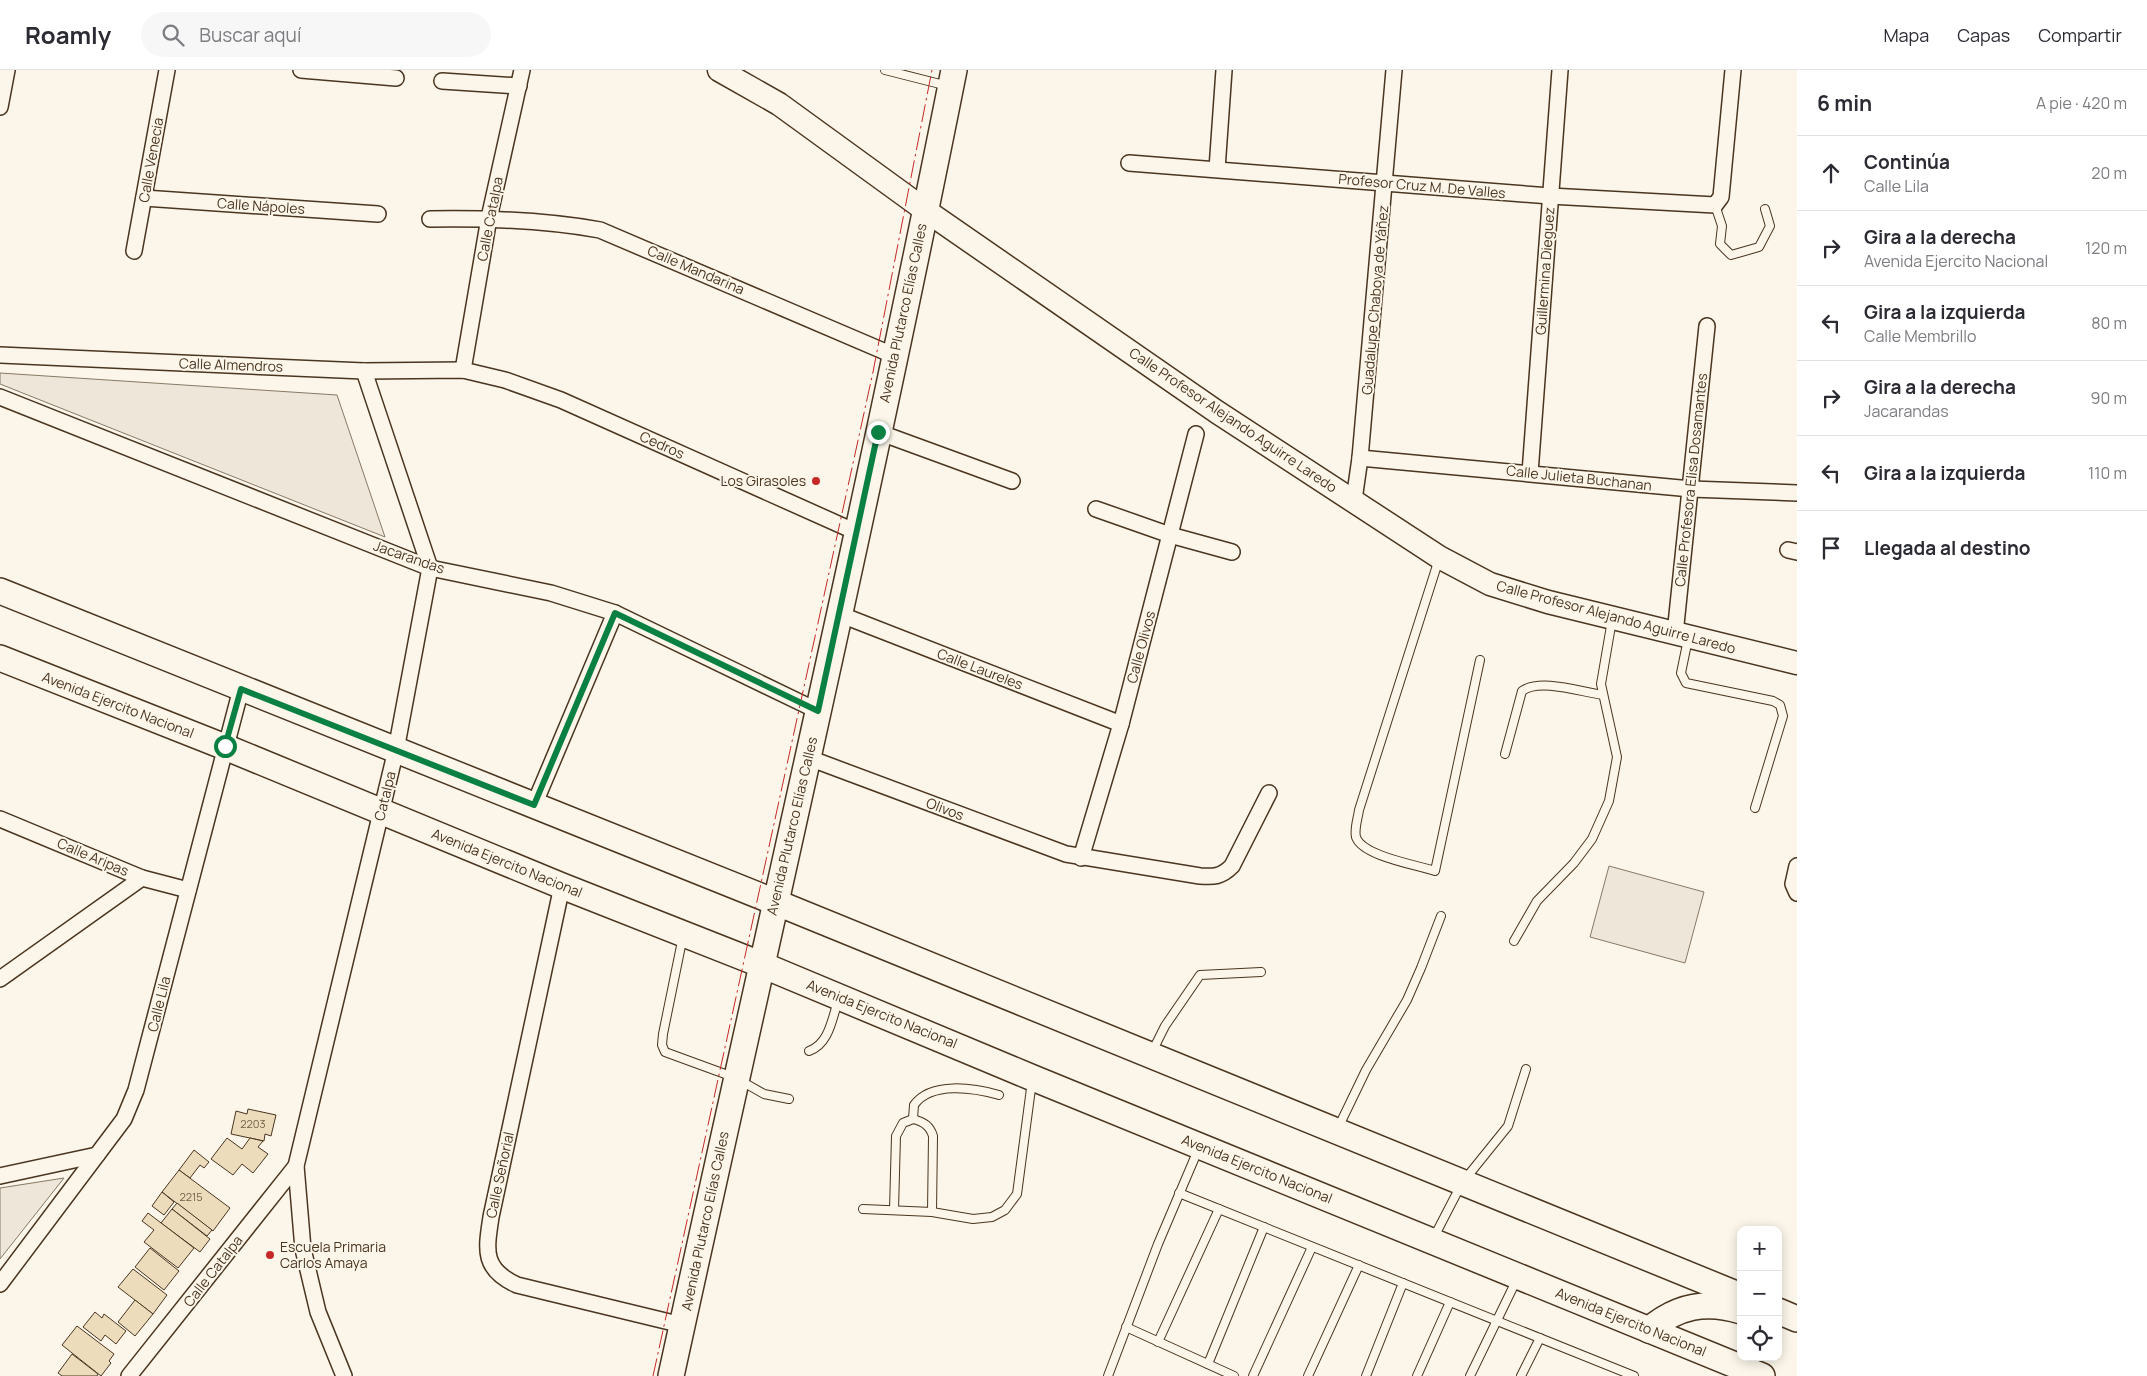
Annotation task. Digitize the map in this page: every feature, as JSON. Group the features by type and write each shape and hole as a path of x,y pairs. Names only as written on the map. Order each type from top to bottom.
{"main road":[{"name":"Avenida Plutarco Elías Calles","path":"671,1376 760,964 809,758 952,78"},
{"path":"0,591 775,902 1737,1294"},
{"name":"Avenida Ejercito Nacional","path":"0,658 225,746 562,886 760,964 1032,1078 1762,1376"},
{"path":"1649,1330 1668,1317 1697,1306 1716,1305 1737,1310"},
{"path":"1782,1313 1797,1319"}],"street":[{"path":"0,107 7,70"},
{"name":"Calle Venecia","path":"134,251 167,70"},
{"path":"301,70 396,78"},
{"name":"Calle Catalpa","path":"463,370 489,218 522,70"},
{"name":"Calle Profesor Alejando Aguirre Laredo","path":"719,70 779,104 925,210 1217,412 1440,557 1490,584 1682,636 1797,662"},
{"path":"1217,169 1224,70"},
{"name":"Guadalupe Chaboya de Yáñez","path":"1354,500 1360,458 1386,184 1394,70"},
{"name":"Guillermina Dieguez","path":"1530,473 1560,70"},
{"path":"1715,205 1721,197 1733,70"},
{"path":"442,81 519,86"},
{"name":"Profesor Cruz M. De Valles","path":"1129,163 1550,196 1715,205"},
{"name":"Calle Nápoles","path":"144,198 378,214"},
{"name":"Calle Mandarina","path":"430,219 489,218 565,224 600,230 894,356"},
{"name":"Calle Profesora Elisa Dosamantes","path":"1682,636 1691,489 1707,326"},
{"name":"Calle Almendros","path":"0,355 364,371 463,370"},
{"name":"Cedros","path":"463,370 505,380 561,400 856,532"},
{"name":"Catalpa","path":"296,1166 396,750 430,568 364,371"},
{"name":"Jacarandas","path":"0,398 430,568 551,593 615,613 818,711"},
{"path":"878,432 1012,481"},
{"name":"Calle Olivos","path":"1081,858 1121,724 1196,434"},
{"name":"Calle Julieta Buchanan","path":"1360,458 1691,489 1797,493"},
{"path":"1096,509 1170,535 1232,552"},
{"path":"534,805 615,613"},
{"name":"Calle Laureles","path":"839,614 1121,724"},
{"name":"Calle Lila","path":"0,1284 124,1119 136,1090 241,689"},
{"name":"Olivos","path":"809,758 1081,858 1200,876 1216,877 1224,874 1232,866 1269,793"},
{"name":"Calle Aripas","path":"0,819 142,878 188,890"},
{"path":"1797,866 1793,884 1797,893"},
{"path":"0,979 142,878"},
{"name":"Calle Señorial","path":"562,886 491,1217 487,1242 489,1259 494,1270 502,1278 517,1285 682,1325"},
{"path":"0,1176 98,1155"},
{"path":"296,1166 303,1249 318,1312 344,1376"},
{"name":"Calle Catalpa","path":"129,1376 296,1166"}],"lane":[{"path":"885,70 952,78"},
{"path":"1715,205 1722,226 1720,244 1731,255 1759,247 1770,226 1765,209"},
{"path":"1440,557 1427,591 1388,724 1359,810 1355,830 1356,838 1362,846 1377,854 1435,871 1480,660"},
{"path":"1514,941 1537,901 1574,863 1592,839 1609,801 1617,757 1601,684 1602,666 1613,618"},
{"path":"1682,636 1680,674 1686,683 1773,701 1780,705 1783,716 1755,808"},
{"path":"1505,754 1522,691 1529,686 1546,685 1602,695"},
{"path":"1336,1132 1366,1070 1407,1000 1422,968 1441,916"},
{"path":"684,934 662,1045 665,1052 671,1056 736,1078 764,1094 789,1099"},
{"path":"1150,1056 1165,1026 1200,975 1261,972"},
{"path":"809,1051 817,1048 824,1040 839,997"},
{"path":"1432,1241 1462,1183 1508,1126 1526,1069"},
{"path":"863,1209 932,1212 973,1218 992,1216 1006,1210 1017,1194 1032,1078"},
{"path":"913,1119 914,1105 928,1092 966,1089 999,1095"},
{"path":"894,1210 896,1136 903,1123 913,1119 926,1124 931,1129 933,1136 932,1212"},
{"path":"1108,1376 1199,1146"},
{"path":"1179,1193 1633,1376"},
{"path":"1158,1342 1218,1209"},
{"path":"1208,1364 1264,1228"},
{"path":"1253,1376 1312,1247"},
{"path":"1308,1376 1358,1266"},
{"path":"1470,1376 1498,1322 1518,1276"},
{"path":"1366,1376 1403,1283"},
{"path":"1417,1376 1450,1302"},
{"path":"1126,1327 1234,1376"},
{"path":"1521,1376 1540,1338"}],"shaded area":[{"path":"0,373 337,395 385,537 0,384"},
{"path":"1609,866 1704,892 1685,963 1590,937"},
{"path":"64,1178 0,1259 0,1188"}],"building":[{"path":"248,1109 276,1115 271,1136 265,1134 264,1141 231,1134 236,1111 247,1114"},
{"path":"227,1138 242,1149 250,1138 263,1141 258,1147 268,1154 253,1173 242,1164 233,1175 211,1159"},
{"path":"194,1150 209,1162 204,1168 200,1165 190,1178 179,1170"},
{"path":"179,1170 230,1208 213,1231 162,1192"},
{"path":"162,1192 174,1202 164,1215 152,1206"},
{"path":"177,1203 212,1230 207,1236 172,1209"},
{"path":"172,1209 210,1239 200,1252 161,1223"},
{"path":"148,1213 194,1248 178,1268 144,1242 154,1230 142,1221"},
{"path":"150,1248 179,1271 164,1290 135,1267"},
{"path":"133,1269 167,1295 153,1314 118,1287"},
{"path":"135,1300 153,1314 135,1336 118,1322"},
{"path":"95,1312 102,1318 104,1314 126,1331 116,1344 105,1335 101,1341 83,1327"},
{"path":"77,1326 114,1354 109,1361 111,1363 101,1376 62,1345"},
{"path":"72,1354 98,1374 97,1376 62,1376 58,1373"}],"power":[{"path":"653,1376 873,372 932,70"}],"place":[{"name":"Los Girasoles","path":"816,481"},
{"name":"Escuela Primaria Carlos Amaya","path":"270,1255"}],"route":[{"path":"225,746 241,689 534,805 615,613 818,711 878,432"}]}
